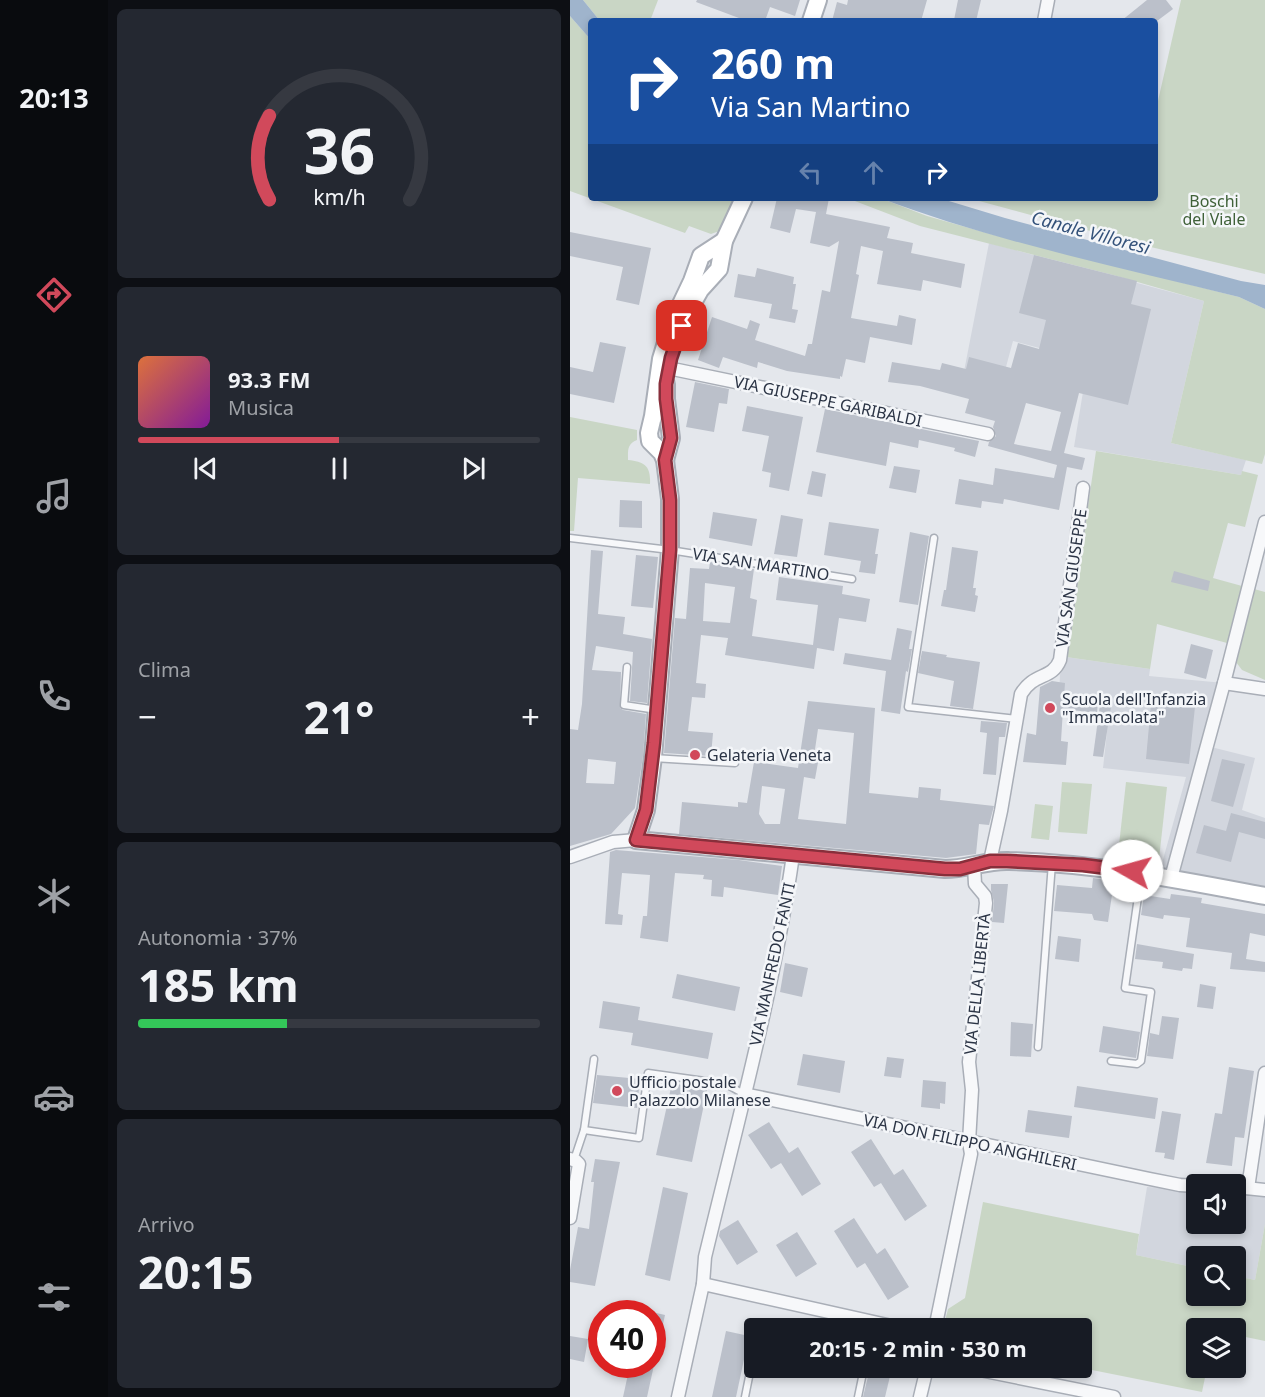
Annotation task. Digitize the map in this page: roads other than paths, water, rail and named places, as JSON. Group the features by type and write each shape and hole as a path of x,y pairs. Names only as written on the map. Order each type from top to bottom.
{"street":[{"path":"812,18 818,0"},
{"path":"1045,18 1048,0"},
{"name":"VIA SAN MARTINO","path":"665,460 671,438 666,399 668,368 690,309 700,290 719,269 724,241 743,201"},
{"name":"VIA SAN MARTINO","path":"636,840 646,810 653,758 670,550 670,500 665,460 649,437 661,359 672,323 692,281 699,260 706,251 724,241"},
{"name":"VIA GIUSEPPE GARIBALDI","path":"668,368 988,434"},
{"name":"VIA SAN GIUSEPPE","path":"982,863 1002,811 1018,702 1025,687 1039,676 1054,671 1060,660 1083,488"},
{"path":"1171,878 1265,522"},
{"path":"1224,683 1265,689"},
{"path":"570,857 613,842 636,840 945,869 960,869 982,863 1053,863 1142,873 1265,896"},
{"name":"VIA MANFREDO FANTI","path":"678,1397 703,1284 705,1257 786,906 793,855"},
{"name":"VIA DELLA LIBERTÀ","path":"937,1318 971,1154 969,1142 972,1090 969,1062 986,903 985,896 975,884 982,863"},
{"path":"1245,1174 1265,1073"},
{"name":"VIA DON FILIPPO ANGHILERI","path":"744,1094 1186,1185"},
{"path":"570,1218 579,1166 578,1162 572,1160"},
{"path":"1246,1188 1265,1190"},
{"path":"703,1284 856,1318"},
{"path":"920,1397 925,1378"},
{"path":"1020,1378 1114,1397"}],"lane":[{"name":"VIA SAN MARTINO","path":"570,538 670,550 852,579"},
{"path":"934,538 908,707 1017,719"},
{"path":"627,667 624,705 657,710"},
{"path":"653,758 735,763"},
{"path":"1038,1047 1053,863"},
{"path":"1111,1061 1137,1064 1141,1061 1151,992 1125,988 1142,873"},
{"path":"572,1160 584,1130 594,1059"},
{"path":"584,1130 639,1138 648,1073 726,1084 744,1094"},
{"path":"745,1397 749,1378"},
{"path":"858,1397 862,1378"}],"water":[{"path":"570,0 583,0 598,18 588,18 588,37 570,16"},
{"path":"888,201 949,201 1241,281 1265,285 1265,309 1239,297 1013,241"}],"place":[{"name":"Scuola dell'Infanzia \"Immacolata\"","path":"1050,708"},
{"name":"Gelateria Veneta","path":"695,755"},
{"name":"Ufficio postale Palazzolo Milanese","path":"617,1091"}],"park label":[{"name":"Boschi del Viale","path":"1214,210"}],"water label":[{"name":"Canale Villoresi","path":"1091,232"}]}
